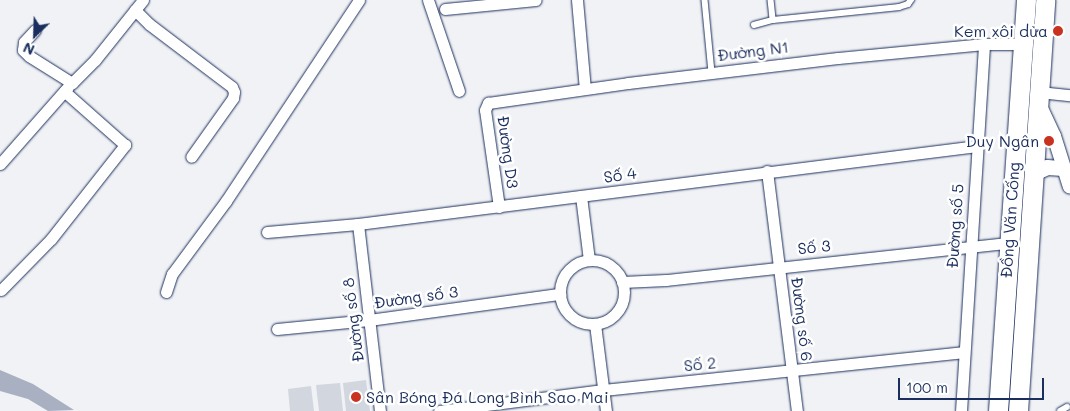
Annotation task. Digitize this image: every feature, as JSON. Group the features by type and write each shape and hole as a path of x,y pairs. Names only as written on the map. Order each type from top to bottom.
{"highway":[{"name":"Đồng Văn Cống","path":"998,411 1026,0"},
{"name":"Đồng Văn Cống","path":"1018,411 1045,0"}],"main road":[{"path":"1034,172 1047,167 1063,168"}],"street":[{"path":"0,164 68,87 95,60 142,0"},
{"path":"166,292 172,274 226,201 359,0"},
{"path":"428,0 460,91"},
{"path":"445,9 536,0"},
{"path":"577,0 585,89"},
{"path":"135,10 149,24 232,87 234,92 233,98 191,157"},
{"path":"1,290 51,240 126,145 68,87 23,50 24,42 35,30"},
{"name":"Đường N1","path":"488,103 712,72 984,44 1023,44"},
{"name":"Đường số 5","path":"961,411 984,44"},
{"path":"1070,95 1039,98 1052,130 1070,187"},
{"name":"Đường D3","path":"488,103 485,110 499,206"},
{"name":"Số 4","path":"267,232 358,224 977,146"},
{"name":"Đường số 6","path":"767,171 796,411"},
{"path":"581,196 589,260"},
{"name":"Đường số 8","path":"358,224 380,411"},
{"name":"Số 3","path":"622,282 666,280 1009,243"},
{"path":"589,260 603,262 615,270 622,282 624,293 622,305 616,314 606,321 595,324 585,323 572,316 562,304 560,286 568,271 574,266 589,260"},
{"name":"Đường số 3","path":"277,330 369,320 560,294"},
{"path":"595,324 606,411"},
{"name":"Số 2","path":"439,411 604,390 964,352"}],"lane":[{"path":"705,0 712,72"},
{"path":"771,0 773,20"},
{"path":"754,25 773,20 899,7 908,4 911,0"},
{"path":"1060,411 1067,407"}],"shaded area":[{"name":"Sân Bóng Đá Long Bình Sao Mai","path":"366,380 370,411 346,411 343,383"},
{"path":"340,383 343,411 319,411 316,385"},
{"path":"311,386 314,411 290,411 288,389"}],"water":[{"path":"0,370 33,384 74,410 48,411 28,399 0,391"}],"place":[{"name":"Kem xôi dừa","path":"1058,31"},
{"name":"Duy Ngân","path":"1049,141"},
{"name":"Sân Bóng Đá Long Bình Sao Mai","path":"356,397"}]}
